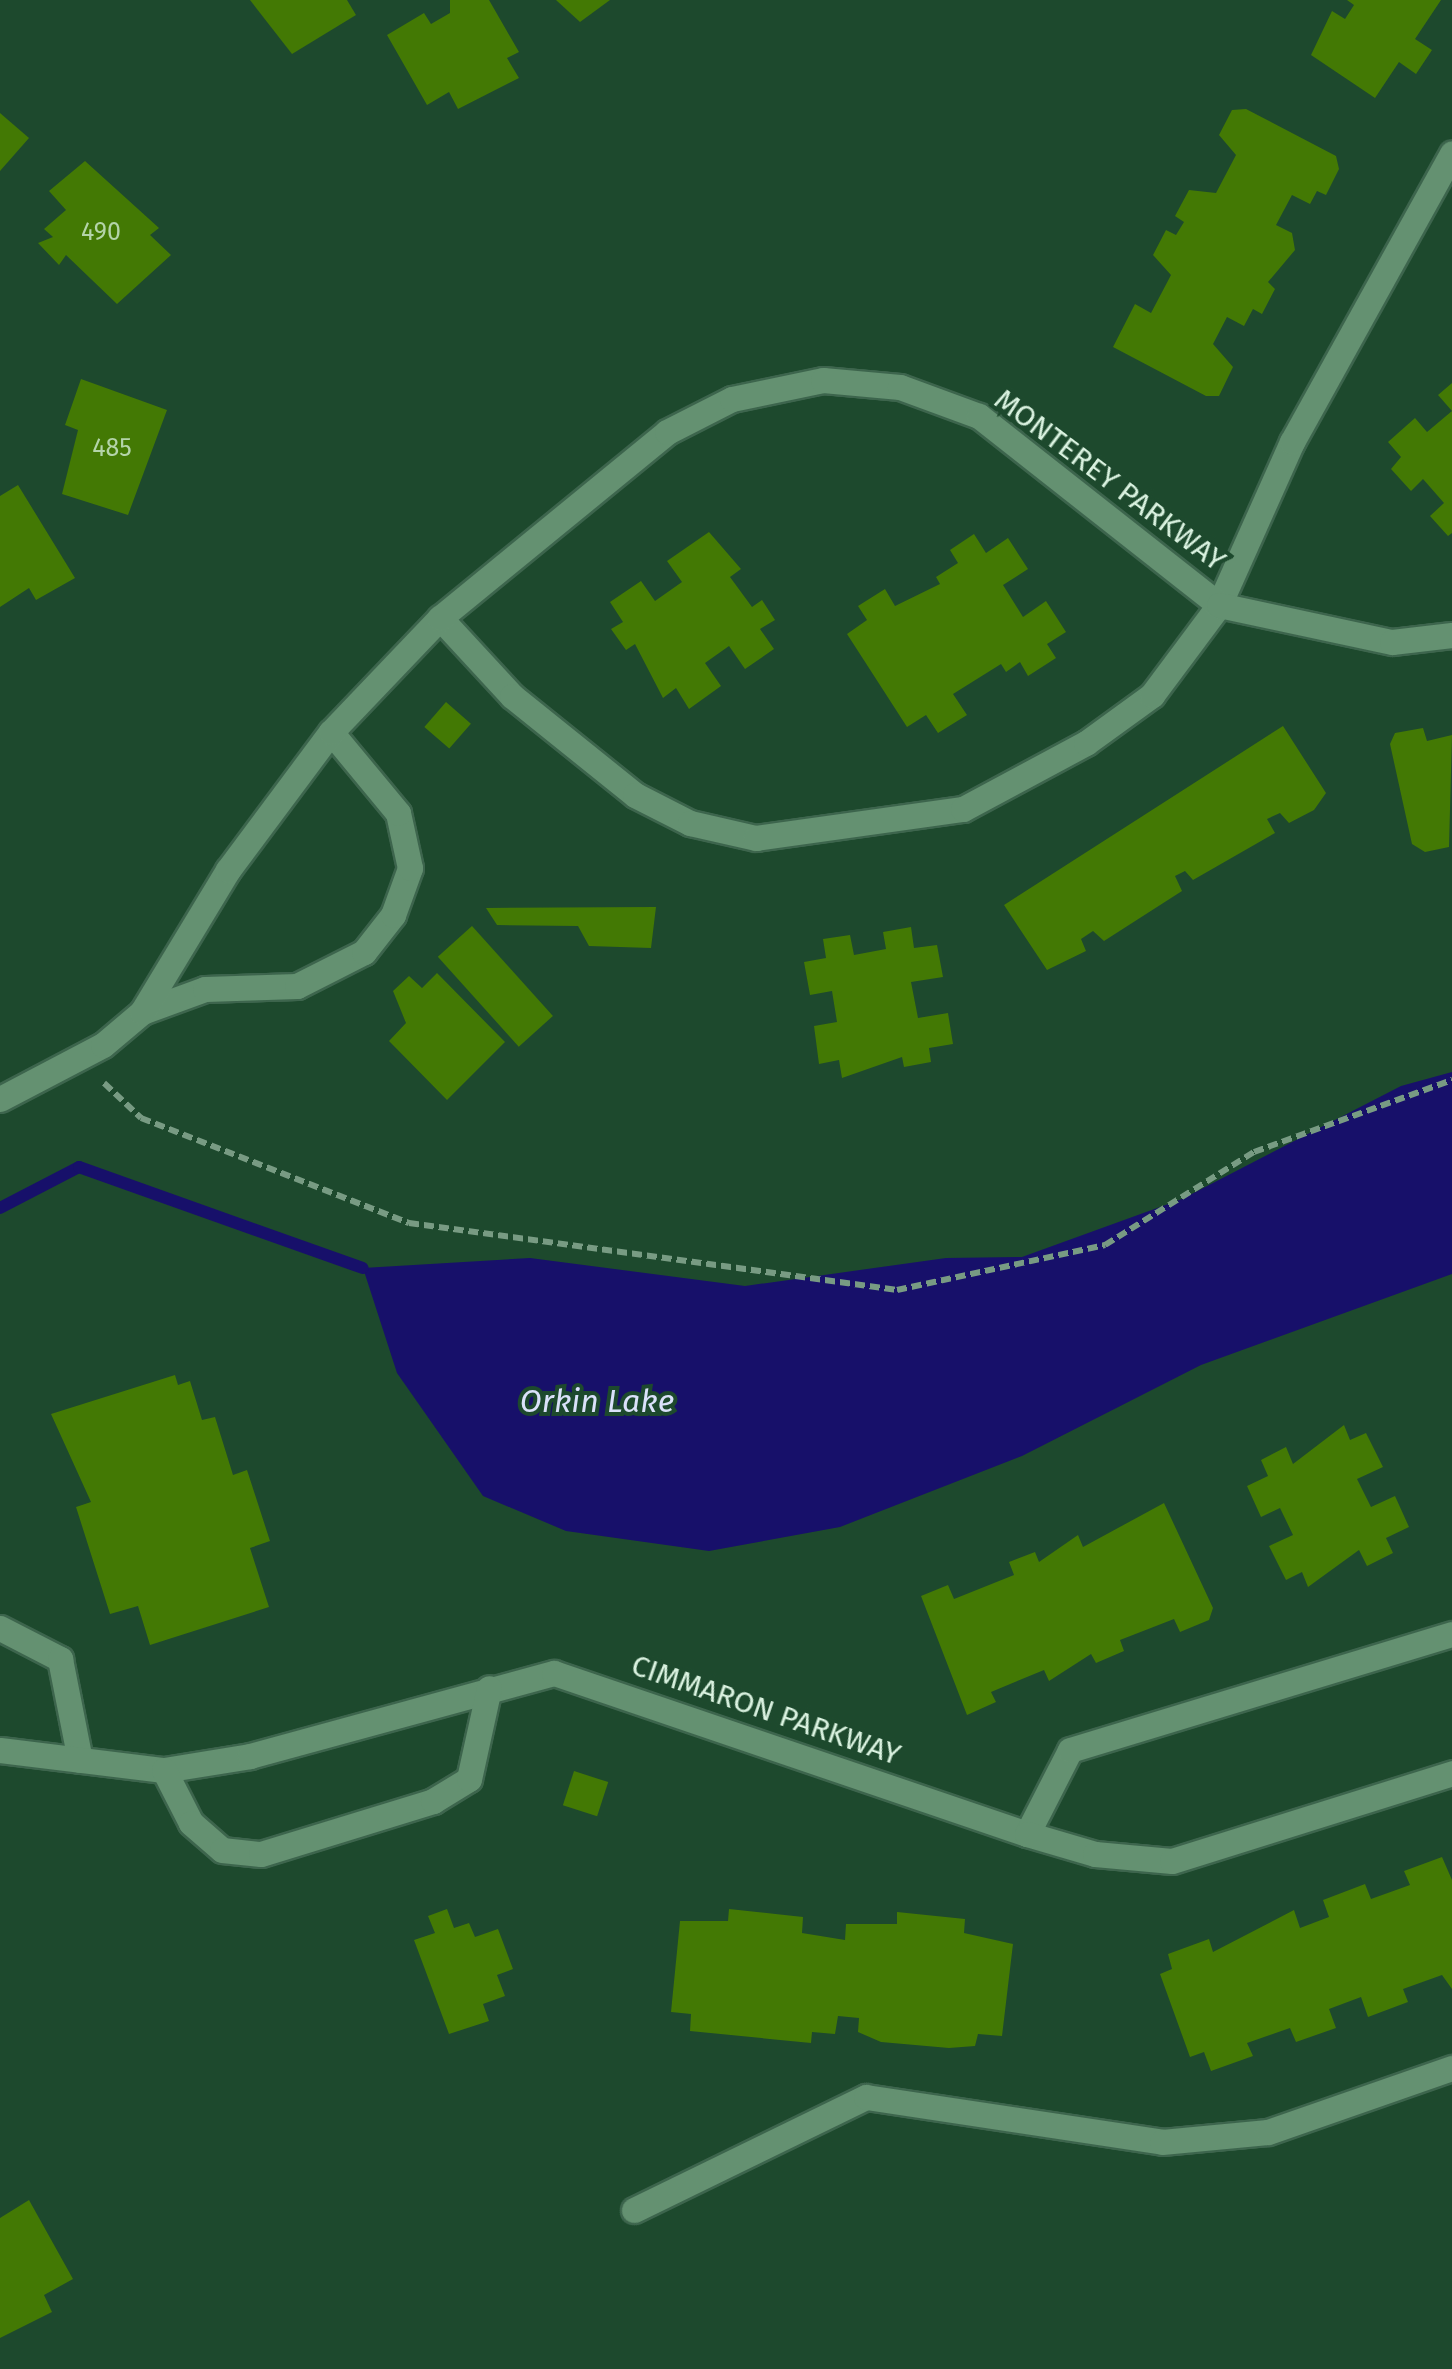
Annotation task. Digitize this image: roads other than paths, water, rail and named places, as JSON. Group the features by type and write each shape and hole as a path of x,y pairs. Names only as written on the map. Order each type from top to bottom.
{"street":[{"name":"MONTEREY PARKWAY","path":"440,618 512,696 635,795 690,823 756,838 963,809 1086,743 1152,695 1220,605 1292,442 1452,153"},
{"name":"MONTEREY PARKWAY","path":"142,1012 228,870 331,732 440,618 667,432 732,399 823,380 900,387 978,416 1220,605 1392,642 1452,636"},
{"name":"MONTEREY PARKWAY","path":"0,1099 78,1058 142,1012 205,989 298,986 364,952 392,916 410,868 398,812 331,732"},
{"path":"0,1628 60,1659 80,1760"},
{"path":"1027,1834 1070,1750 1452,1634"},
{"name":"CIMMARON PARKWAY","path":"0,1750 164,1770 250,1756 554,1673 1027,1834 1095,1854 1172,1861 1452,1773"},
{"path":"164,1770 191,1823 222,1850 261,1854 433,1801 469,1778 489,1688"},
{"path":"634,2210 866,2097 1162,2142 1268,2132 1452,2068"}],"water":[{"name":"Orkin Lake","path":"1452,1072 1452,1274 1201,1365 1022,1456 840,1527 709,1551 566,1531 483,1496 397,1373 363,1268 530,1258 745,1286 946,1258 1022,1257 1182,1199 1401,1086"}],"waterway":[{"path":"0,1208 79,1167 363,1268"}]}
